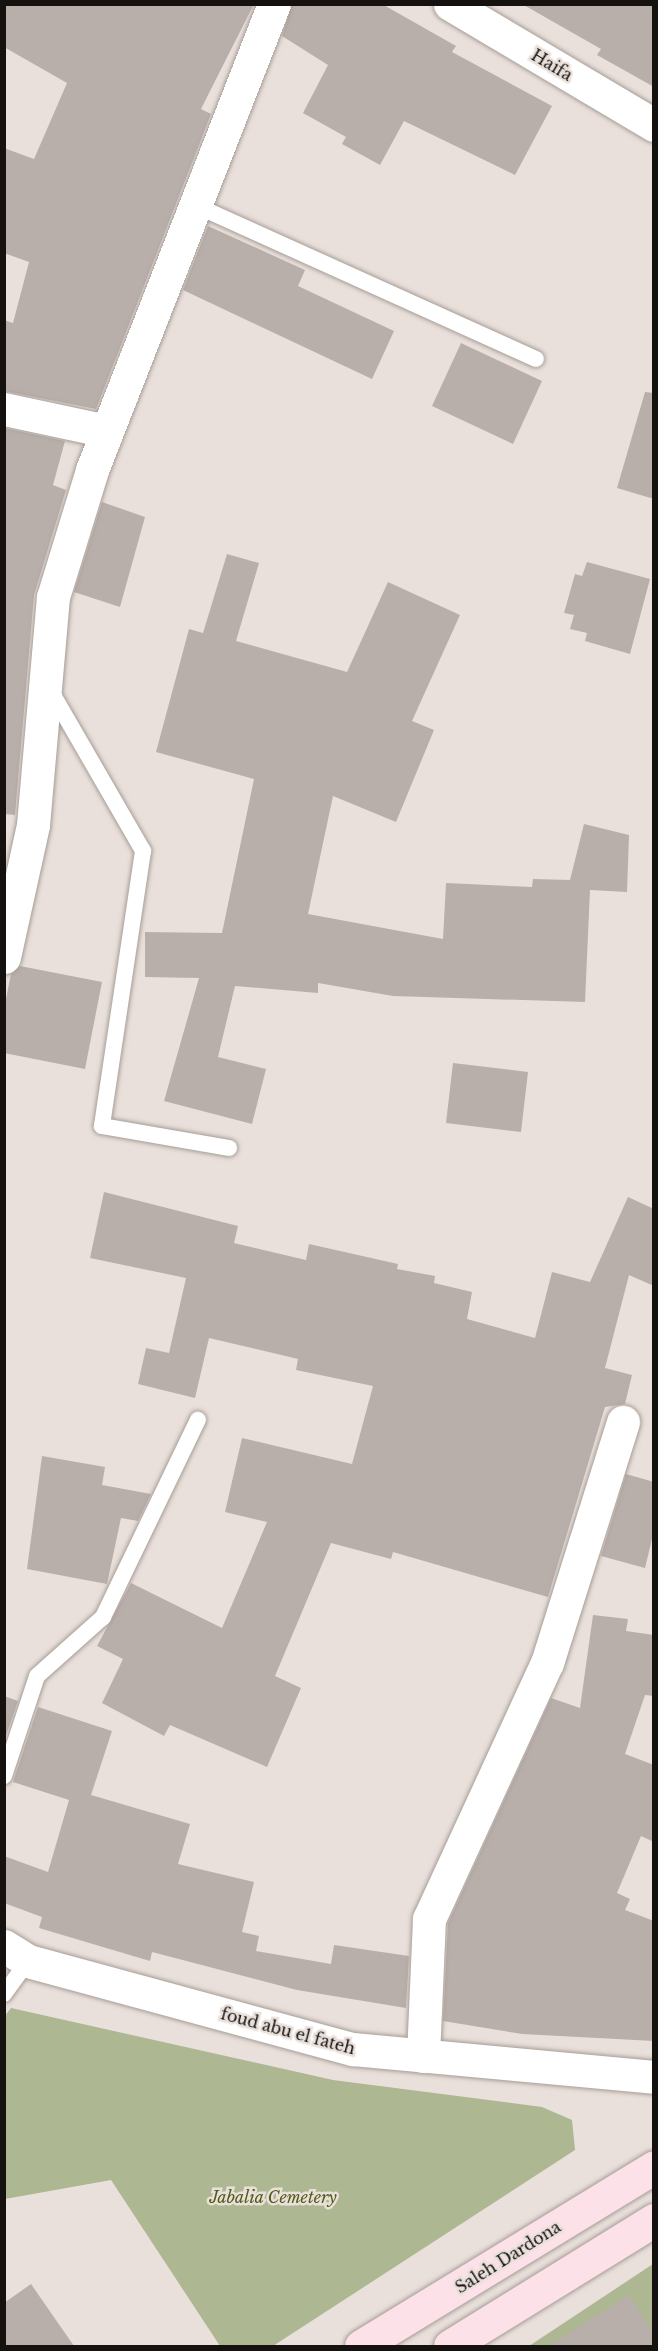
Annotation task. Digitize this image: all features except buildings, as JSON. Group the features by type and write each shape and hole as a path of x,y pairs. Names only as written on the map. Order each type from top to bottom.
{"street":[{"path":"4,957 33,825 53,597 107,432 274,4"},
{"name":"Haifa","path":"450,4 654,126"},
{"path":"4,409 107,432"},
{"path":"423,2056 429,1919 547,1663 623,1422"},
{"name":"foud abu el fateh","path":"16,1953 353,2049 654,2077"},
{"name":"Saleh Dardona","path":"361,2346 654,2167"},
{"path":"450,2346 654,2220"}],"lane":[{"path":"195,205 536,359"},
{"path":"44,680 143,851 102,1126 229,1148"},
{"path":"4,1776 38,1676 103,1617 198,1420"},
{"path":"4,1994 16,1953"}],"green space":[{"name":"Jabalia Cemetery","path":"11,2008 333,2080 542,2107 572,2120 575,2150 273,2346 220,2346 111,2180 5,2199 4,2017"},
{"path":"653,2264 653,2346 529,2346"}]}
